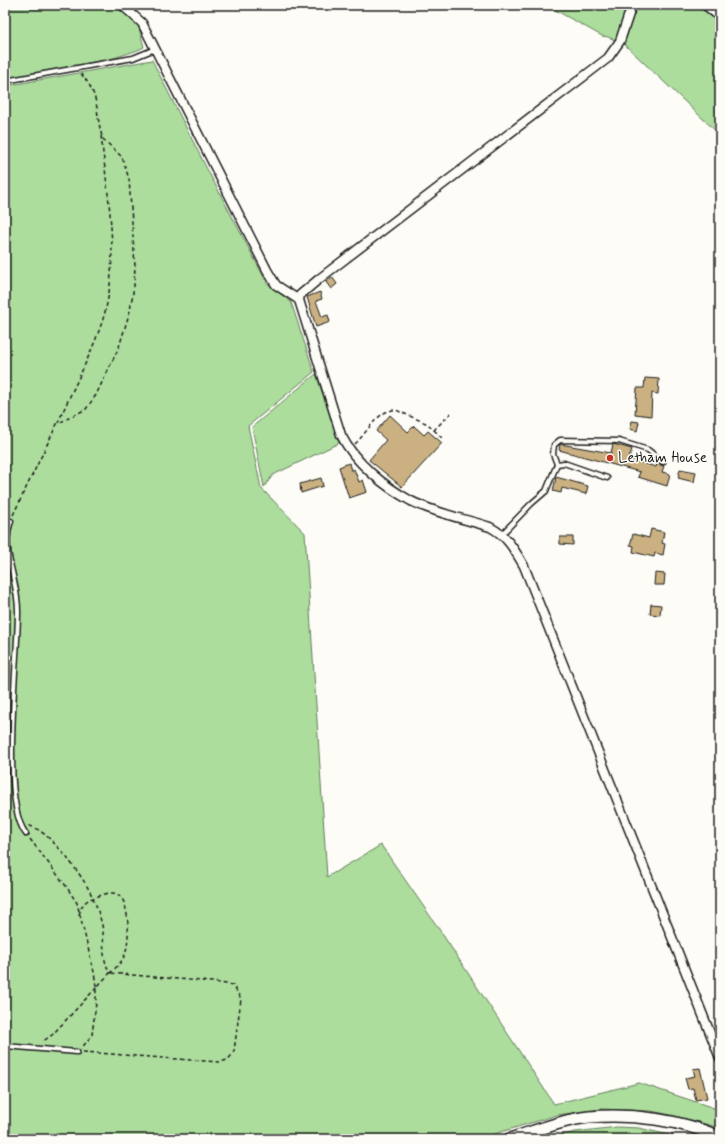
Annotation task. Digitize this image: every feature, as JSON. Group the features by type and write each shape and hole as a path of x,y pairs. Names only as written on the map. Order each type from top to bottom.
{"street":[{"path":"122,5 142,23 267,270 276,285 299,300"},
{"path":"632,5 620,41 608,58 319,279 300,295 299,300 340,434 349,449 369,470 412,501 490,527 502,534 509,541 524,566 720,1058"},
{"path":"705,5 720,17"},
{"path":"510,1139 587,1117 619,1116 674,1123 720,1137"}],"lane":[{"path":"5,81 133,58 156,49"},
{"path":"502,534 546,491 557,464 553,454 554,445 560,440 579,439 599,442 619,441 648,450 663,462"},
{"path":"557,464 564,463 607,478"},
{"path":"11,521 6,532 5,541 15,581 18,612 10,716 9,757 12,799 20,828 26,834"},
{"path":"5,1046 77,1052"}],"path":[{"path":"11,521 57,424 92,345 106,307 112,258 112,228 101,132 96,99 92,88 76,68"},
{"path":"57,424 86,409 96,395 123,336 130,311 134,286 134,236 126,167 122,157 103,138 101,132"},
{"path":"349,449 363,437 380,416 391,410 396,410 428,424 443,439"},
{"path":"434,430 451,413"},
{"path":"20,828 28,826 35,827 49,839 75,869 93,898 102,925 105,965 110,973"},
{"path":"26,834 72,895 96,986 92,1035 83,1048 77,1052"},
{"path":"34,1048 52,1035 96,986 119,964 125,954 128,943 126,907 123,898 116,893 110,892 86,900 81,906 79,917"},
{"path":"77,1052 171,1057 218,1062 226,1061 231,1057 234,1051 241,1000 233,986 212,982 110,973"}],"green space":[{"path":"5,5 121,5 138,24 144,47 114,58 5,79"},
{"path":"546,5 701,5 720,19 720,135 624,44 602,36"},
{"path":"152,60 267,283 291,302 314,372 248,426 261,488 305,533 327,877 381,845 437,926 554,1104 639,1083 720,1110 720,1128 651,1111 601,1109 557,1115 478,1139 5,1139 5,86"},
{"path":"316,374 339,443 273,475 264,487 252,427"},
{"path":"617,1127 639,1128 669,1135 665,1139 547,1139 575,1132"}],"building":[{"path":"332,277 337,284 331,289 326,282"},
{"path":"320,292 322,299 316,301 322,317 328,315 330,322 316,327 307,297"},
{"path":"645,378 659,379 658,394 652,393 651,416 635,414 637,388 644,388"},
{"path":"390,415 408,432 414,426 424,435 428,431 442,443 402,487 369,460 386,440 376,431"},
{"path":"632,421 639,422 637,431 630,429"},
{"path":"560,444 611,453 613,444 632,449 629,459 656,467 657,464 664,466 662,472 670,474 667,486 638,477 640,472 559,450"},
{"path":"349,463 351,471 354,469 359,482 363,480 367,492 349,498 339,467"},
{"path":"680,469 696,472 694,482 678,478"},
{"path":"556,477 588,486 586,494 562,488 561,493 553,491"},
{"path":"321,478 323,486 301,493 300,484"},
{"path":"651,529 664,532 662,543 665,544 663,555 655,553 654,557 633,552 634,546 630,545 633,534 649,538"},
{"path":"560,537 573,537 573,545 560,544"},
{"path":"655,573 665,574 664,585 654,585"},
{"path":"651,604 661,605 660,615 650,614"},
{"path":"700,1068 707,1098 696,1100 693,1088 688,1089 685,1078 695,1076 693,1069"}],"place":[{"name":"Letham House","path":"610,458"}]}
